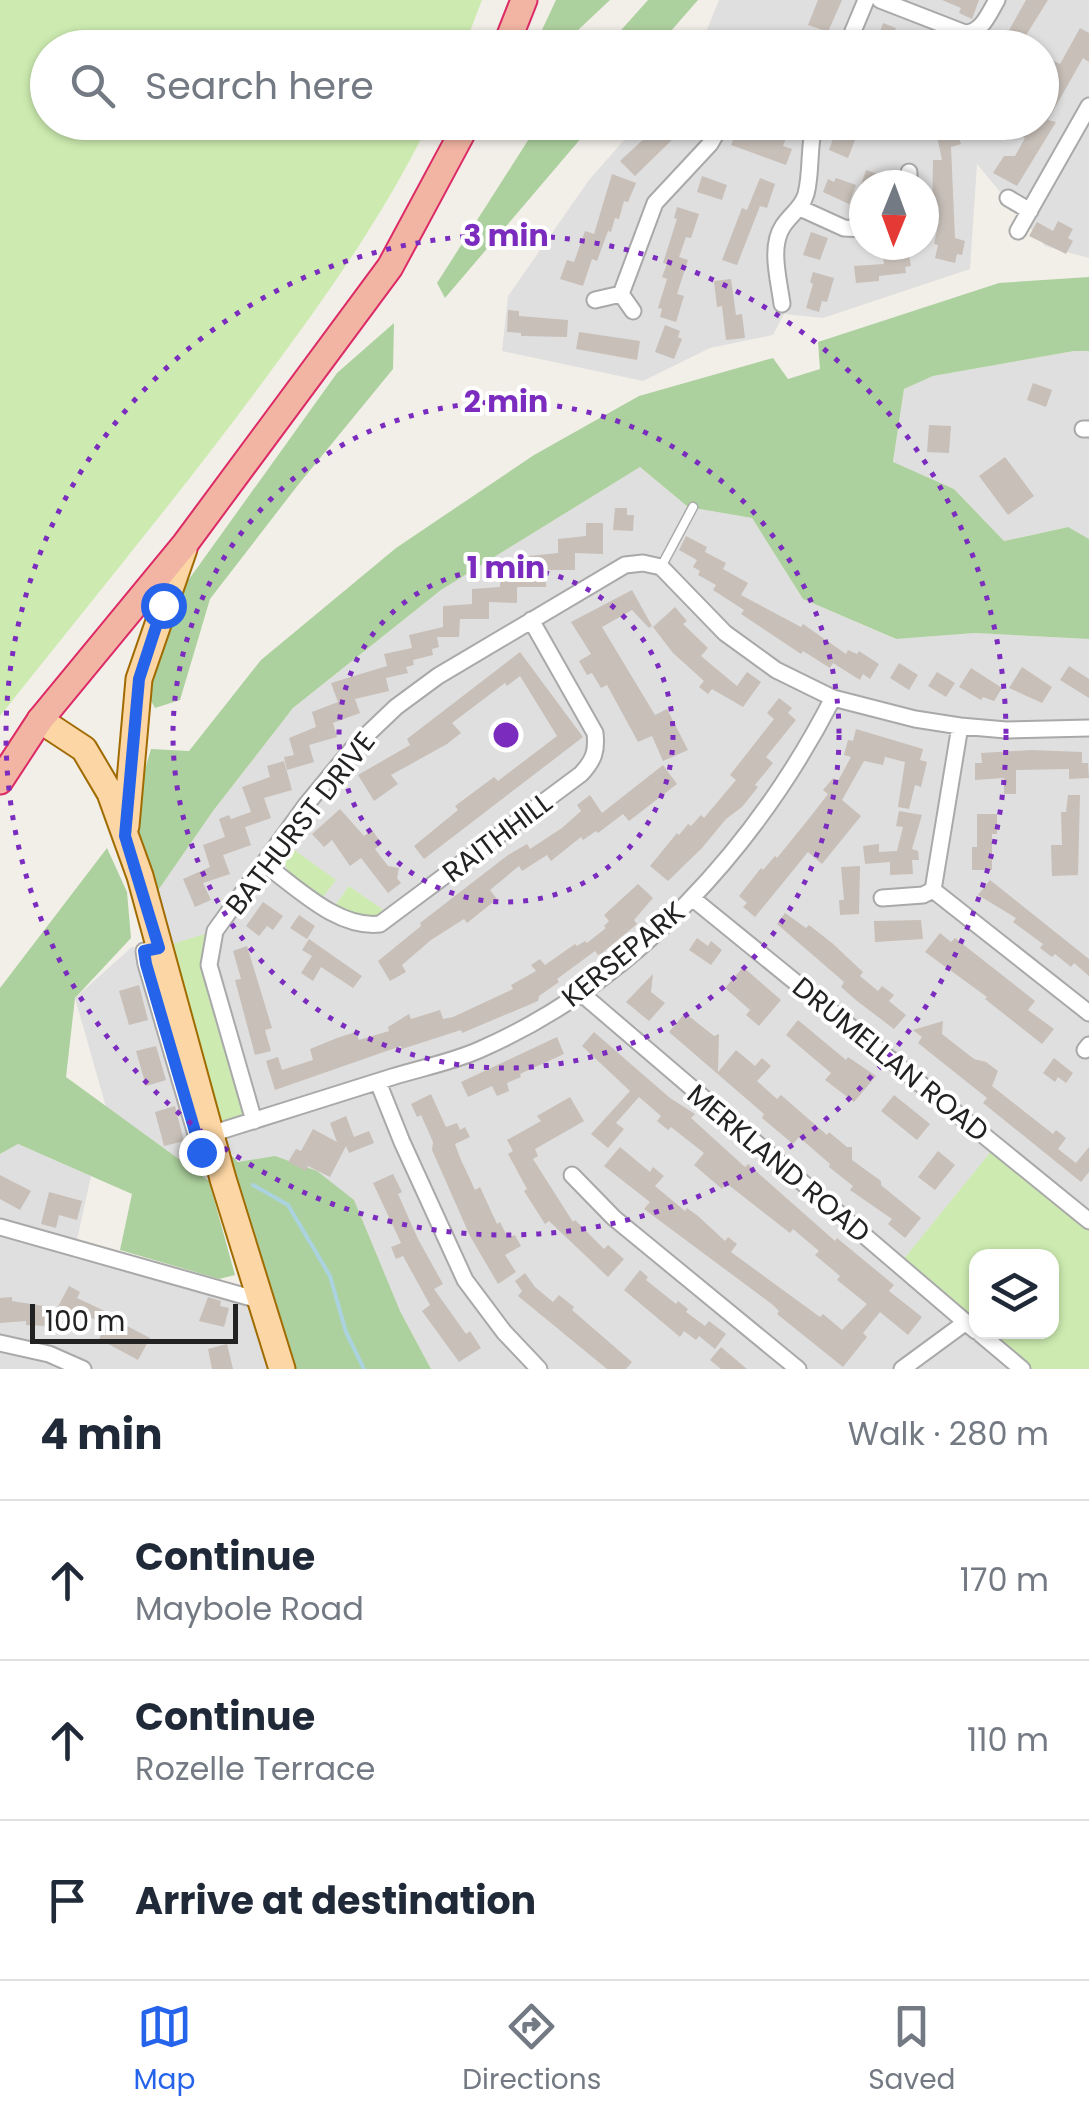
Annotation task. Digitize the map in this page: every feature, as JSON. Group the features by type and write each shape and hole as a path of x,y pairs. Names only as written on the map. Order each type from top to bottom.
{"highway":[{"path":"512,30 524,0"},
{"path":"0,782 40,720 185,544 390,267 458,140"}],"main road":[{"path":"125,836 139,679 185,544"},
{"path":"40,720 84,749 110,793 282,1369"}],"street":[{"path":"854,30 866,0"},
{"path":"880,0 957,30"},
{"path":"977,30 997,0"},
{"path":"1018,231 1089,106"},
{"path":"621,294 655,203 712,140"},
{"path":"782,304 776,246 786,221 800,208 806,192 811,140"},
{"path":"1008,198 1030,210"},
{"path":"800,208 849,228"},
{"path":"595,300 621,294"},
{"path":"621,294 633,311"},
{"name":"BATHURST DRIVE","path":"254,1121 210,965 215,931 264,864 353,748 396,707 438,676 625,566 661,567"},
{"path":"661,567 725,634 776,670 833,698 960,726 1006,730 1089,728"},
{"name":"RAITHHILL","path":"264,864 345,920 363,926 380,924 581,774 592,762 597,748 595,732 531,620"},
{"name":"KERSEPARK","path":"211,1134 477,1051 582,994 692,898 753,828 805,753 833,698"},
{"path":"934,890 960,726"},
{"path":"882,898 923,895 934,890"},
{"path":"934,890 1089,1013"},
{"name":"DRUMELLAN ROAD","path":"692,898 1089,1221"},
{"path":"159,948 144,951 146,964 204,1165 218,1162"},
{"name":"MERKLAND ROAD","path":"582,994 969,1325"},
{"path":"378,1082 464,1280 538,1369"},
{"path":"572,1175 614,1218 798,1369"},
{"path":"0,1228 262,1301"},
{"path":"902,1369 969,1330"},
{"name":"MERKLAND ROAD","path":"986,1339 1022,1369"},
{"path":"0,1343 50,1354 84,1369"}],"lane":[{"path":"661,567 692,508"}],"shaded area":[{"path":"719,0 1089,0 1089,258 1045,246 977,164 970,269 823,318 784,314 773,335 710,348 643,381 502,351 508,296 589,180 624,140 1059,140 1059,30 707,30"},
{"path":"1089,351 1089,539 1067,527 1004,541 954,489 893,463 904,389 933,376"},
{"path":"640,467 688,507 752,518 803,599 895,639 975,633 1089,639 1089,1369 431,1369 400,1311 211,1134 148,905 213,811 293,708 441,590"},
{"path":"133,946 207,1179 106,1107 75,998"},
{"path":"18,1144 91,1176 73,1258 262,1301 281,1369 0,1369 0,1154"}],"green space":[{"path":"0,0 482,0 471,30 30,30 30,140 420,140 373,223 288,348 0,716"},
{"path":"556,0 610,0 578,30 542,30"},
{"path":"648,0 698,0 672,30 621,30"},
{"path":"528,140 580,140 445,298 437,283"},
{"path":"1089,277 1089,351 933,376 904,389 893,462 954,489 1004,541 1068,527 1089,539 1089,639 975,633 896,639 803,599 752,518 688,507 640,467 441,590 293,708 213,811 148,905 125,836 151,749 189,751 261,660 396,548 534,455 639,396 773,358 788,379 820,369 818,342 999,283"},
{"path":"394,323 393,369 210,599 180,700 155,708 149,697 162,638 187,582 337,373"},
{"path":"290,847 336,880 322,898 288,873 283,856"},
{"path":"107,848 127,892 131,938 75,998 66,1077 209,1181 235,1275 219,1279 120,1250 132,1194 18,1144 0,1154 0,988"},
{"path":"349,886 386,912 364,919 335,906"},
{"path":"215,931 211,948 254,1121 211,1134 159,948"},
{"path":"211,1134 238,1162 275,1156 317,1171 354,1200 400,1311 431,1369 281,1369"},
{"path":"997,1144 1089,1221 1089,1369 1022,1369 986,1339 1059,1339 1059,1249 969,1249 969,1325 899,1265"}],"building":[{"path":"818,0 842,0 829,30 808,25"},
{"path":"942,0 979,0 972,19 959,13 961,8"},
{"path":"1026,0 1048,0 1029,30 1009,30"},
{"path":"883,23 896,28 895,30 881,30"},
{"path":"1080,28 1089,33 1089,62 1083,58 1059,101 1060,64"},
{"path":"643,140 672,140 635,176 620,161"},
{"path":"733,140 785,140 783,146 792,149 786,165 731,145"},
{"path":"833,140 855,140 848,158 829,150"},
{"path":"938,140 960,140 961,144 951,147 955,238 965,241 962,255 957,254 955,263 939,259 939,170 933,170 933,160 942,160"},
{"path":"1024,140 1045,140 1017,186 993,173 1004,156 1015,156"},
{"path":"612,174 636,183 628,202 624,201 619,219 615,218 611,232 608,231 597,261 592,259 583,286 560,279 567,260 574,262 585,231 594,234"},
{"path":"702,176 727,185 722,200 697,192"},
{"path":"760,178 775,184 767,208 760,206 737,265 722,260 742,208 747,210"},
{"path":"836,178 849,183 849,204 823,192 828,179 834,182"},
{"path":"677,207 699,214 679,257 688,260 677,294 684,296 676,322 660,317 662,309 658,308 667,279 662,277 667,264 663,263"},
{"path":"1058,221 1073,229 1068,238 1073,241 1066,254 1029,236 1037,222 1053,231"},
{"path":"811,232 828,238 820,260 803,255"},
{"path":"883,260 910,260 911,266 905,267 906,273 856,283 854,266 884,264"},
{"path":"813,272 834,278 827,302 822,301 819,312 806,308"},
{"path":"731,279 736,315 742,314 745,338 726,340 714,281"},
{"path":"508,310 519,311 519,316 568,320 567,337 507,332"},
{"path":"665,325 680,331 678,337 682,339 674,359 655,352"},
{"path":"579,332 640,341 637,360 576,349"},
{"path":"1033,383 1052,390 1046,407 1027,400"},
{"path":"929,425 951,426 949,453 927,452"},
{"path":"1005,457 1034,496 1008,515 979,476"},
{"path":"615,508 627,508 627,515 634,515 633,531 613,530"},
{"path":"586,523 603,523 603,554 575,553 575,570 546,570 546,587 517,587 517,603 489,602 489,619 460,619 459,637 437,637 439,647 432,649 433,655 413,660 414,665 406,667 408,673 386,678 389,691 355,699 360,713 333,723 337,737 309,745 314,762 287,770 284,757 294,755 289,738 316,727 312,712 338,702 331,683 387,666 384,654 412,648 409,635 443,627 443,606 472,604 472,589 500,587 501,572 529,573 529,556 558,553 558,539 586,536"},
{"path":"686,536 726,563 723,569 748,583 741,595 801,627 803,624 846,654 848,650 857,654 859,651 879,664 870,679 863,674 860,680 833,663 830,668 803,651 801,654 741,614 744,610 698,575 700,571 693,567 697,560 679,550"},
{"path":"632,590 652,626 649,628 632,610 602,627 655,715 667,709 688,750 663,761 652,736 638,742 607,685 601,688 592,673 587,675 579,661 591,654 571,622"},
{"path":"675,607 687,621 683,624 708,648 701,656 737,686 747,672 761,682 743,707 712,689 708,694 699,687 704,681 673,653 653,627"},
{"path":"520,652 583,737 424,859 414,846 458,810 455,806 494,777 498,781 557,736 520,676 452,723 461,733 447,744 391,775 398,784 374,801 358,775 410,745 407,739"},
{"path":"899,663 918,675 909,690 890,678"},
{"path":"1069,666 1089,679 1089,698 1060,680"},
{"path":"1022,667 1052,687 1042,703 1009,688"},
{"path":"971,668 1002,688 994,701 983,697 981,700 959,687"},
{"path":"937,672 955,683 946,697 928,686"},
{"path":"779,698 792,708 788,713 796,720 766,757 773,763 742,807 668,881 650,866 677,833 701,815 704,818 736,780 730,775 774,719 767,713"},
{"path":"856,729 923,749 920,760 927,762 921,787 915,785 909,809 898,807 905,762 885,757 883,765 864,761 842,800 861,816 822,864 808,852 755,917 743,907 747,903 739,896 811,816 828,794 823,790 833,778 838,781 851,757 844,755"},
{"path":"1082,752 1089,778 1069,779 1069,769 1016,770 1016,794 1004,794 1004,778 975,780 975,763 982,763 981,753"},
{"path":"284,761 292,790 264,798 271,818 245,827 251,845 223,855 230,874 203,883 211,900 195,907 183,879 210,867 203,845 225,837 219,819 251,812 242,787 270,777 267,766"},
{"path":"663,765 677,784 629,821 623,814 598,833 583,840 581,837 551,861 547,855 522,871 519,866 490,890 497,899 467,923 464,919 431,940 402,965 406,972 390,981 378,961 420,923 508,855 527,844 530,849 562,828 581,811 577,805 590,795 602,813"},
{"path":"1068,795 1080,795 1078,875 1052,876 1051,845 1062,845 1061,812 1066,812"},
{"path":"340,809 364,836 372,830 382,844 375,849 388,866 399,868 397,878 401,883 388,893 361,858 350,866 332,840 324,847 312,834"},
{"path":"899,811 922,815 912,849 918,851 919,860 912,860 913,874 890,875 890,862 865,864 863,846 879,844 879,852 897,851 903,827 896,826"},
{"path":"977,814 997,814 997,834 992,834 992,870 972,870"},
{"path":"860,866 859,914 840,915 839,900 844,900 841,867"},
{"path":"990,880 1089,959 1089,976 1074,963 1071,967 1055,954 1052,957 1040,948 1043,944 1013,922 1016,918 978,895"},
{"path":"638,884 653,898 634,920 637,924 602,953 598,955 595,951 557,979 559,982 539,996 538,1001 462,1033 461,1030 402,1049 401,1046 275,1090 266,1061 278,1057 282,1070 313,1060 310,1049 337,1038 356,1032 359,1040 389,1031 388,1027 409,1014 411,1019 440,1010 443,1019 453,1017 513,989 511,985 536,971 531,965 540,959 545,965 606,928 609,921 604,915"},
{"path":"263,902 283,916 273,930 267,926 259,936 246,926"},
{"path":"785,913 832,943 878,991 882,986 894,995 889,1001 906,1015 894,1029 841,987 844,982 777,924"},
{"path":"299,915 315,926 307,939 290,928"},
{"path":"921,920 923,939 875,942 874,921"},
{"path":"940,933 951,942 955,938 1035,1001 1028,1010 1054,1029 1042,1044 925,952"},
{"path":"697,938 708,946 711,941 722,950 711,965 689,950"},
{"path":"309,939 362,976 353,988 321,967 313,981 301,973 312,956 302,950"},
{"path":"247,946 272,1028 265,1030 271,1051 255,1055 235,980 241,979 233,951"},
{"path":"743,967 781,1000 759,1026 746,1015 750,1010 725,988"},
{"path":"653,974 651,992 665,1003 649,1021 626,1002"},
{"path":"139,985 148,1020 129,1025 119,991"},
{"path":"685,1013 714,1036 719,1034 718,1072 736,1050 755,1066 762,1058 771,1066 757,1081 777,1099 781,1095 827,1135 829,1132 852,1147 852,1160 921,1218 905,1238 888,1224 892,1219 850,1190 853,1186 830,1164 799,1137 793,1144 669,1032"},
{"path":"798,1020 846,1060 848,1057 876,1076 854,1102 825,1080 831,1073 786,1035"},
{"path":"943,1021 942,1034 974,1059 998,1071 992,1086 1053,1134 1056,1130 1066,1138 1058,1149 1076,1163 1089,1147 1089,1172 1081,1182 983,1103 987,1098 918,1043 922,1037 913,1030"},
{"path":"594,1032 670,1098 695,1114 691,1118 745,1167 748,1164 835,1241 837,1238 894,1285 889,1291 922,1317 908,1335 880,1312 863,1333 867,1337 843,1367 777,1314 779,1311 773,1305 644,1209 650,1202 604,1166 620,1147 650,1172 653,1167 664,1176 655,1186 685,1211 687,1208 698,1216 725,1241 728,1237 737,1244 731,1252 820,1317 823,1314 842,1330 867,1304 837,1280 840,1276 815,1255 819,1251 793,1229 790,1233 726,1183 722,1189 694,1165 704,1153 657,1121 661,1116 639,1097 616,1123 624,1129 608,1148 591,1134 630,1091 582,1046"},
{"path":"557,1037 564,1054 520,1074 521,1077 507,1083 509,1091 497,1096 492,1086 468,1097 461,1082"},
{"path":"156,1046 166,1080 146,1086 136,1051"},
{"path":"1054,1058 1073,1073 1066,1083 1058,1077 1055,1082 1043,1073"},
{"path":"431,1094 446,1127 457,1123 460,1130 465,1127 470,1137 455,1144 475,1190 480,1187 497,1224 500,1222 508,1238 515,1235 521,1246 505,1255 516,1272 498,1284 470,1236 421,1115 417,1117 411,1104"},
{"path":"894,1095 930,1124 917,1140 881,1111"},
{"path":"570,1097 584,1121 535,1149 538,1156 533,1159 573,1222 604,1249 608,1245 624,1259 608,1277 549,1221 545,1224 524,1191 527,1189 508,1154 513,1151 507,1140 541,1121 537,1116"},
{"path":"175,1106 184,1141 164,1146 155,1112"},
{"path":"346,1116 354,1137 369,1131 374,1143 349,1153 346,1146 330,1177 288,1162 296,1149 301,1151 313,1129 337,1142 330,1123"},
{"path":"938,1151 955,1165 935,1190 918,1177"},
{"path":"393,1174 418,1239 443,1284 434,1289 466,1334 470,1331 481,1348 459,1362 422,1311 430,1305 403,1256 396,1259 391,1247 401,1243 373,1183"},
{"path":"0,1175 31,1191 20,1210 0,1199"},
{"path":"49,1192 82,1201 77,1220 59,1215 56,1228 41,1224"},
{"path":"640,1270 648,1277 646,1280 688,1309 686,1312 705,1326 709,1321 726,1334 715,1349 699,1336 696,1340 684,1331 680,1337 624,1290"},
{"path":"525,1273 553,1302 559,1295 574,1307 572,1310 632,1362 626,1369 607,1369 518,1296 522,1291 515,1281"},
{"path":"69,1286 80,1292 77,1298 109,1313 103,1324 78,1311 72,1323 54,1314"},
{"path":"12,1297 12,1301 50,1307 46,1326 26,1325 26,1321 0,1323 0,1298"},
{"path":"208,1297 229,1308 224,1327 199,1321"},
{"path":"110,1317 150,1338 138,1360 99,1339"},
{"path":"227,1344 233,1369 212,1369 208,1349"},
{"path":"721,1347 747,1369 721,1369 710,1360"}],"waterway":[{"path":"253,1185 288,1205 330,1276 346,1332 364,1369"}],"route":[{"path":"163,605 139,679 125,836 159,948 144,951 146,964 201,1152"}]}
